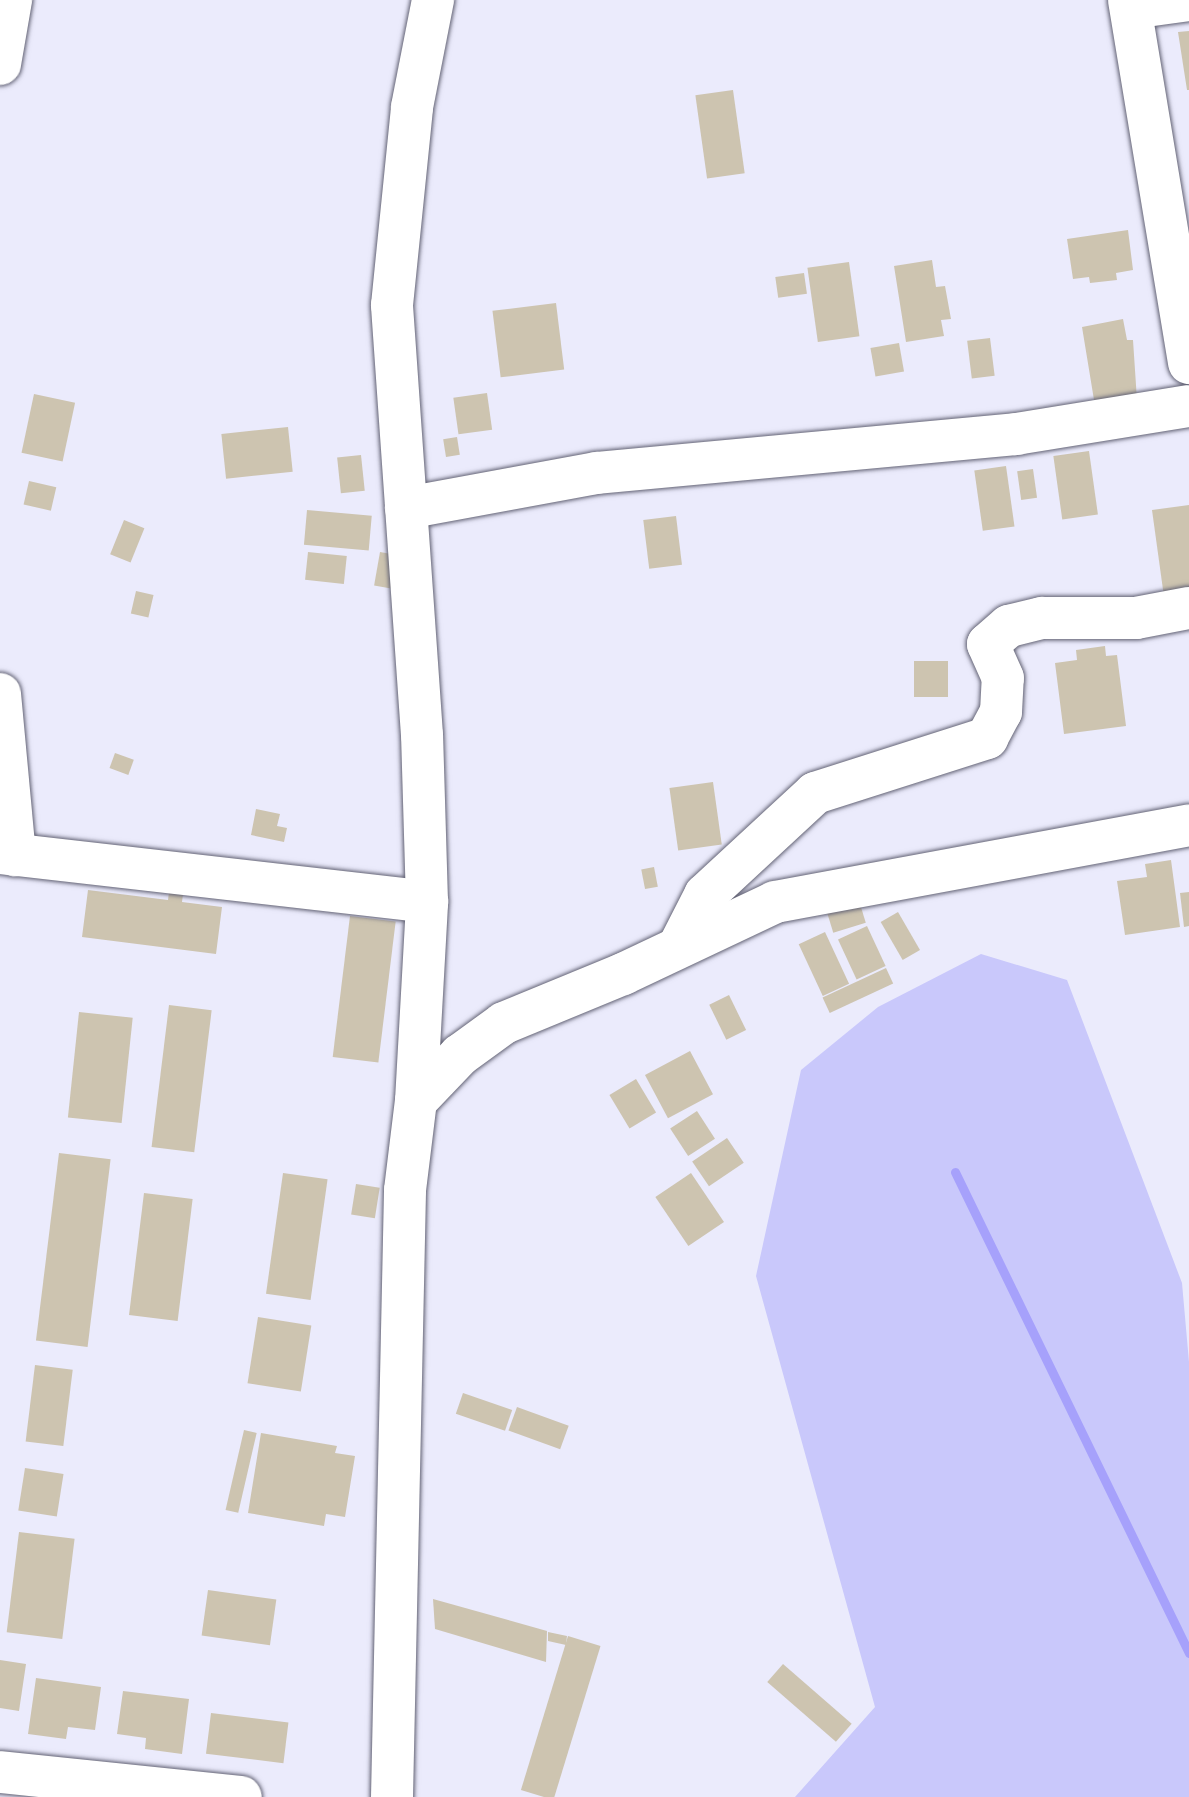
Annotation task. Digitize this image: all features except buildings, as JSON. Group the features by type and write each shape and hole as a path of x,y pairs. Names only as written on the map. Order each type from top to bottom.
{"street":[{"path":"0,64 11,0"},
{"path":"392,1797 405,1190 416,1101 427,902 392,305 412,107 433,0"},
{"path":"1189,0 1130,4 1175,208 1189,362"},
{"path":"406,508 597,473 1016,434 1189,406"},
{"path":"681,942 705,895 815,793 987,738 1001,712 1003,678 988,644 1009,626 1042,618 1136,618 1189,608"},
{"path":"0,694 8,854 427,902"},
{"path":"416,1101 460,1055 504,1023 623,974 681,942 775,902 1189,825"},
{"path":"0,1772 153,1791 241,1797"}],"shaded area":[{"path":"981,954 1067,980 1182,1283 1189,1362 1189,1797 795,1797 875,1707 756,1276 801,1070 878,1007"}],"waterway":[{"path":"955,1172 1189,1653"}]}
